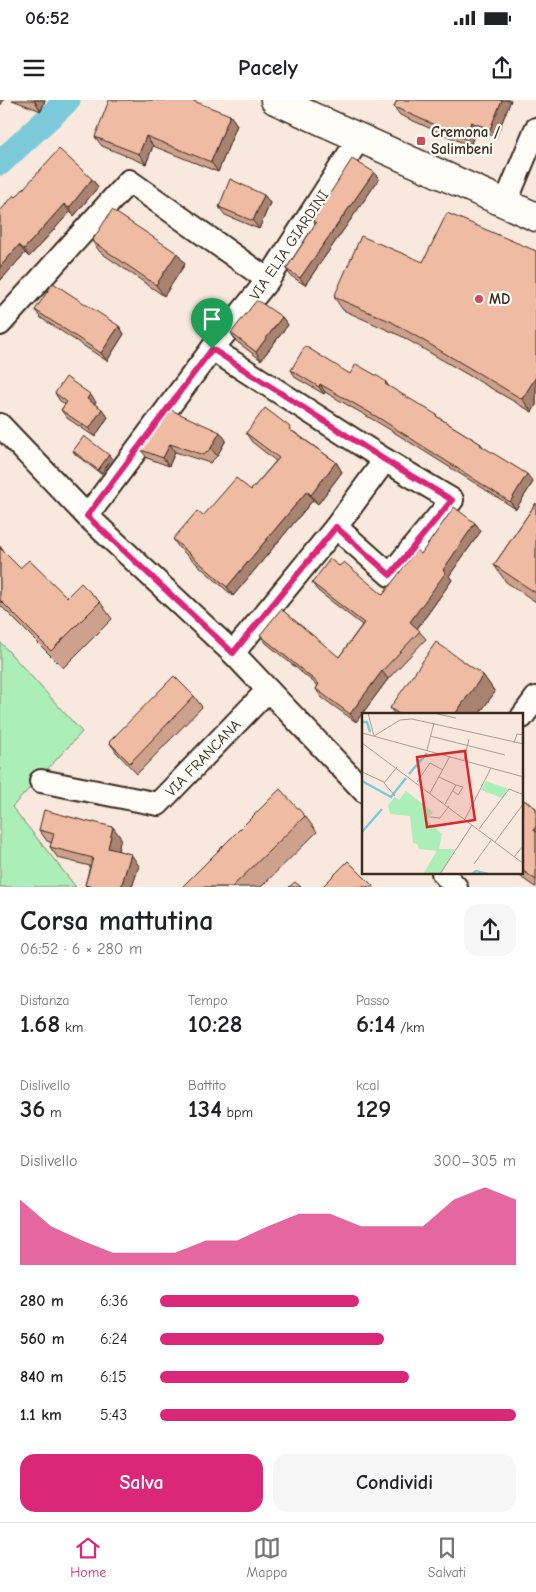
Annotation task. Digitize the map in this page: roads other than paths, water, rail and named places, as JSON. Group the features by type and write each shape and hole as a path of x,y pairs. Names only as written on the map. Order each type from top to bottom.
{"main road":[{"path":"275,100 536,217"}],"street":[{"path":"505,204 536,129"},
{"name":"VIA ELIA GIARDINI","path":"87,516 212,349 268,280 360,138"},
{"path":"0,324 128,181 268,280"},
{"path":"212,349 385,460 452,500 390,575 336,527"},
{"path":"0,425 87,516 233,653 362,789"},
{"path":"233,653 336,527 385,460"},
{"name":"VIA FRANCANA","path":"41,781 158,804 268,690"},
{"path":"524,714 536,698"},
{"path":"444,874 456,887"}],"waterway":[{"path":"0,163 68,100"}],"place":[{"name":"Cremona / Salimbeni","path":"421,141"},
{"name":"MD","path":"479,299"}]}
